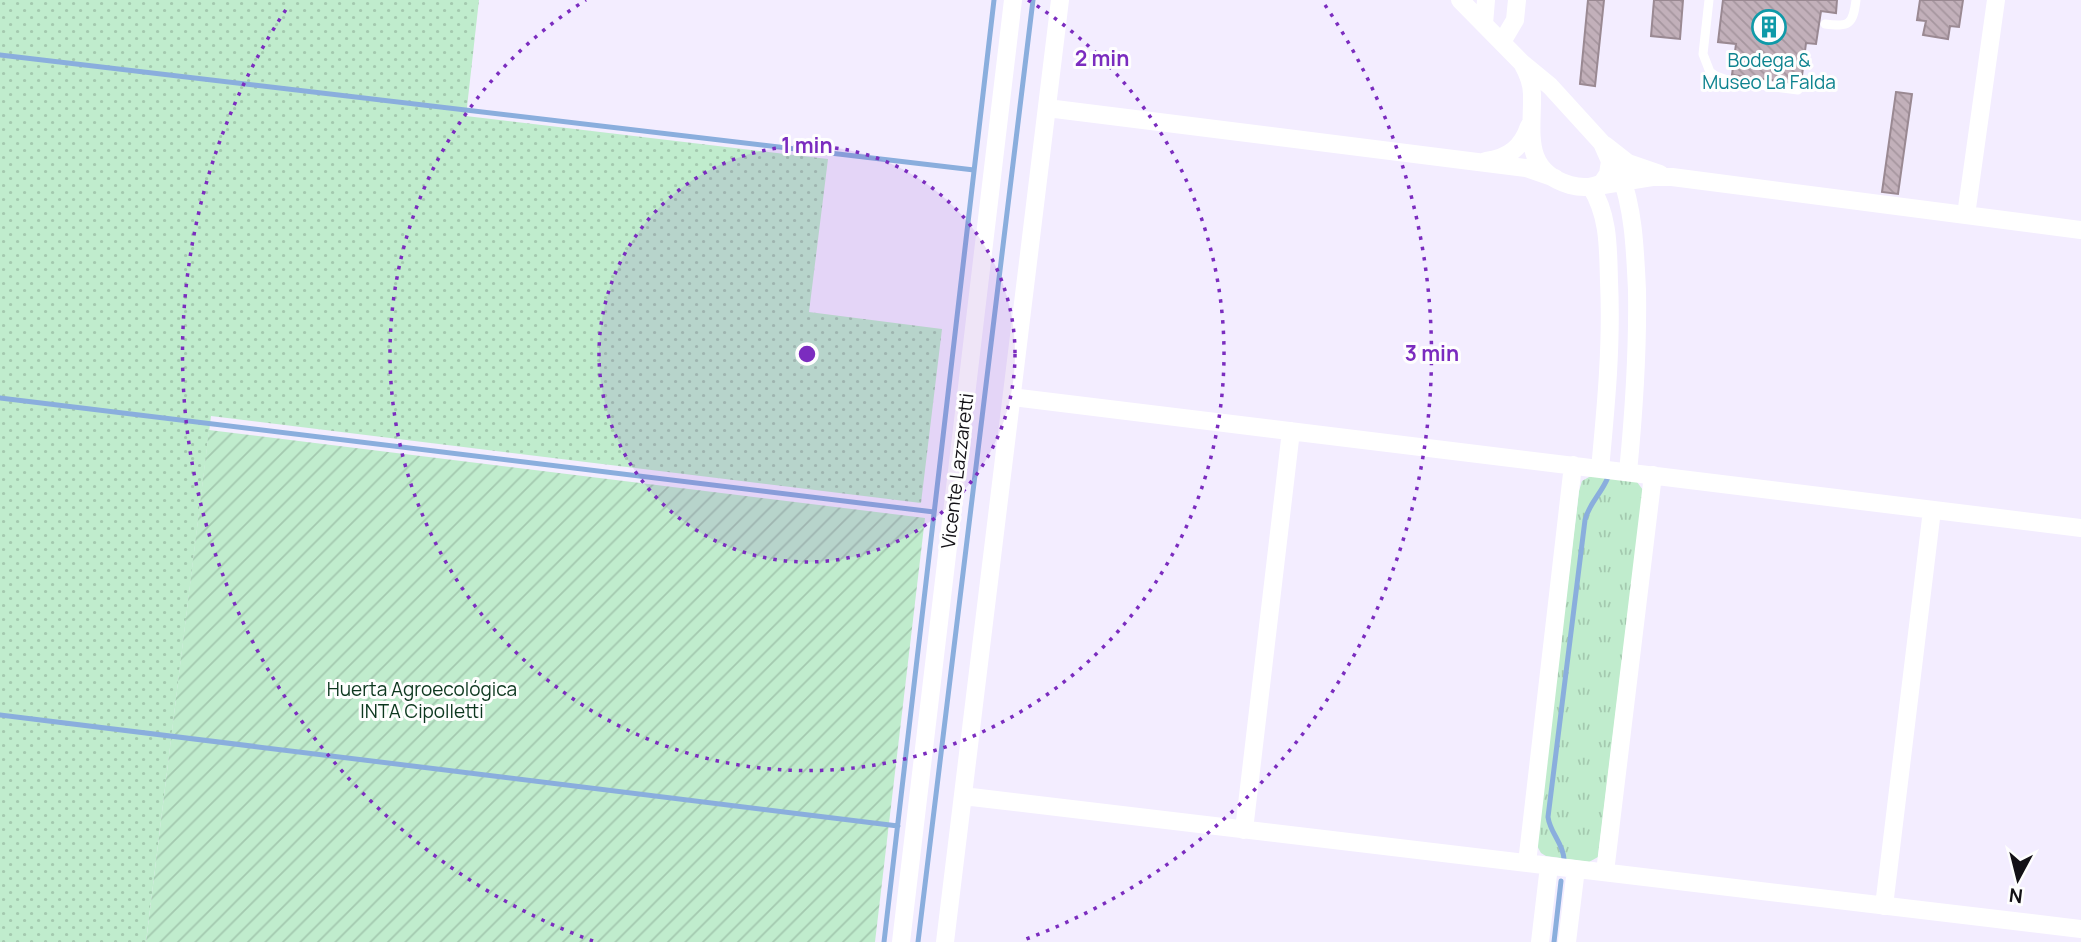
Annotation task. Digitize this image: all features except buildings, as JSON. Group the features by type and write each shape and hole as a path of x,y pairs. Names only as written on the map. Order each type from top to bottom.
{"street":[{"name":"Vicente Lazzaretti","path":"901,942 1013,0"},
{"path":"945,942 1060,0"},
{"path":"1486,0 1472,9 1522,63 1550,86 1605,149 1623,182 1634,232 1637,309 1636,388 1628,472"},
{"path":"1502,42 1515,20 1517,0"},
{"path":"1966,215 1996,0"},
{"path":"1522,63 1532,93 1530,125 1534,152 1545,169 1555,178"},
{"path":"1047,108 1525,168 1573,186 1591,187 1652,177 1680,178 2081,230"},
{"path":"1476,162 1498,159 1516,150 1530,125"},
{"path":"1605,149 1628,163 1680,178"},
{"path":"1591,187 1606,178 1609,168 1605,149"},
{"path":"1591,187 1604,218 1609,287 1609,378 1600,469"},
{"path":"1012,397 2081,528"},
{"path":"1244,830 1291,431"},
{"path":"1527,863 1573,466"},
{"path":"1605,872 1653,475"},
{"path":"1884,906 1932,510"},
{"path":"963,796 2081,929"},
{"path":"1541,942 1549,866"},
{"path":"1567,942 1576,869"}],"lane":[{"path":"1709,0 1703,54 1710,72 1723,79 1798,90"},
{"path":"1825,24 1841,26 1849,23 1854,16 1856,0"}],"green space":[{"path":"0,0 479,0 466,116 828,159 809,312 942,329 921,503 211,416 146,942 0,942"},
{"name":"Huerta Agroecológica INTA Cipolletti","path":"209,430 925,518 875,942 146,942"},
{"path":"1591,476 1637,482 1643,490 1598,857 1589,862 1546,856 1536,844 1579,491 1582,481"}],"waterway":[{"path":"884,942 994,0"},
{"path":"918,942 1033,0"},
{"path":"0,55 974,170"},
{"path":"0,398 934,512"},
{"path":"1564,859 1548,817 1585,520 1589,508 1608,477"},
{"path":"0,715 898,826"},
{"path":"1554,942 1561,881"}],"place":[{"name":"Bodega & Museo La Falda","path":"1769,27"}]}
